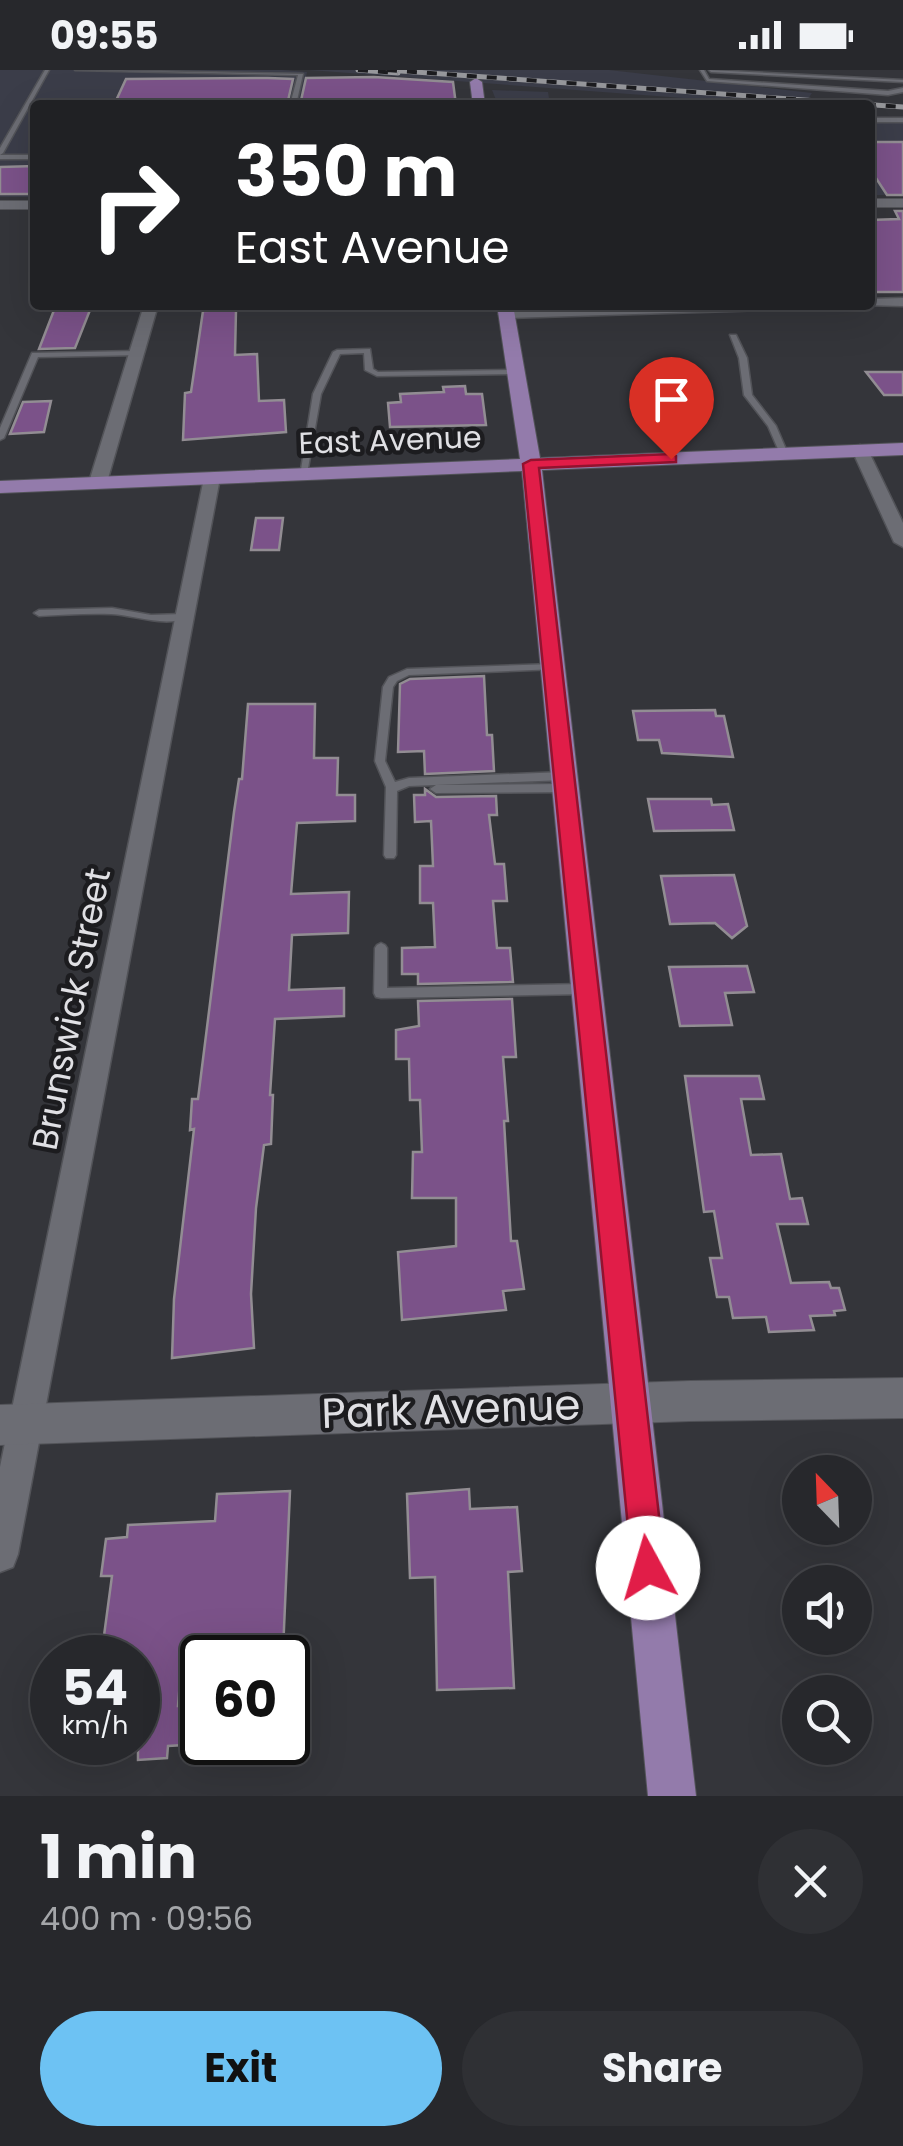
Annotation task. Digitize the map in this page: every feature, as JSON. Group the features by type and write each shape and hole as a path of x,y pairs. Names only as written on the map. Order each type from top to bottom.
{"main road":[{"path":"476,82 479,100"},
{"path":"506,310 531,464 672,1796"},
{"name":"East Avenue","path":"0,487 903,448"}],"street":[{"path":"875,203 903,203"},
{"path":"0,206 30,205"},
{"path":"875,302 903,302"},
{"path":"98,482 150,310"},
{"path":"860,450 903,542"},
{"name":"Brunswick Street","path":"0,1554 13,1424 212,478"},
{"name":"Park Avenue","path":"13,1424 903,1398"}],"lane":[{"path":"30,100 47,70"},
{"path":"77,70 301,74 294,100"},
{"path":"702,70 792,73 903,86 888,92 707,80 702,70"},
{"path":"30,101 0,155 30,156"},
{"path":"875,120 903,120"},
{"path":"733,336 743,358 748,395 772,426 784,454"},
{"path":"303,474 317,394 337,352 368,351 369,370 378,374 518,372"},
{"path":"0,438 34,355 137,354"},
{"path":"40,613 112,611 151,618 184,617"},
{"path":"390,855 392,787 380,761 388,687 393,679 407,672 553,667"},
{"path":"392,787 565,782"},
{"path":"381,948 381,993 586,989"}],"shaded area":[{"path":"0,70 307,72 302,100 30,100 30,197 0,197"},
{"path":"309,70 609,70 812,93 807,100 709,100"},
{"path":"492,90 548,92 549,100 496,100"},
{"path":"875,117 903,118 903,195 875,195"}],"building":[{"path":"306,78 453,82 455,100 301,100"},
{"path":"126,79 293,79 288,100 116,100"},
{"path":"875,142 903,142 903,195 887,195 875,177"},
{"path":"30,166 30,194 0,194 0,167"},
{"path":"895,211 903,211 903,292 875,292 875,220 899,219"},
{"path":"54,310 90,310 75,348 39,349"},
{"path":"236,310 235,355 257,354 259,401 284,400 286,432 183,440 185,393 191,392 203,311"},
{"path":"866,372 903,372 903,395 884,395"},
{"path":"465,386 466,394 482,394 486,425 390,427 388,403 401,402 400,394 444,392 443,387"},
{"path":"51,401 44,432 10,434 23,402"},
{"path":"256,518 283,518 279,550 251,550"},
{"path":"484,676 487,735 492,735 494,771 425,774 424,751 398,752 400,684 410,679"},
{"path":"248,704 315,704 314,758 338,758 337,795 355,795 355,821 297,823 291,894 349,892 348,933 292,935 289,990 344,988 344,1016 275,1019 271,1144 264,1145 256,1208 251,1294 254,1348 172,1358 174,1299 194,1129 190,1130 192,1099 198,1099 234,812 242,779"},
{"path":"715,710 716,716 724,716 733,757 662,753 659,740 638,740 633,711"},
{"path":"425,789 436,797 496,796 497,815 489,815 495,864 504,864 507,901 493,901 497,948 510,948 513,982 418,984 418,974 402,974 402,948 435,947 433,903 420,903 420,866 433,866 431,821 415,822 414,795 425,795"},
{"path":"648,799 711,799 712,805 728,804 734,830 654,831"},
{"path":"734,875 747,926 732,938 715,923 670,924 661,876"},
{"path":"747,966 754,992 725,993 732,1025 680,1026 669,967"},
{"path":"512,999 516,1057 503,1057 508,1121 504,1121 511,1241 517,1241 524,1289 503,1291 506,1310 402,1320 398,1252 456,1246 456,1198 412,1198 413,1152 422,1152 420,1100 410,1100 409,1059 396,1059 396,1030 419,1026 418,1001"},
{"path":"685,1076 759,1076 764,1099 741,1099 751,1155 781,1154 790,1199 802,1198 808,1224 777,1224 791,1283 829,1282 831,1288 839,1288 845,1310 834,1311 835,1315 810,1316 814,1330 769,1332 766,1317 733,1318 729,1297 717,1297 710,1258 722,1258 714,1211 704,1212"},
{"path":"469,1489 470,1509 517,1507 522,1571 508,1572 514,1688 437,1690 435,1577 410,1578 407,1494"},
{"path":"290,1491 284,1635 180,1635 180,1745 168,1746 167,1758 160,1758 160,1635 104,1635 112,1576 101,1576 106,1539 127,1537 128,1525 215,1521 217,1494"}],"railway":[{"path":"358,70 398,73"},
{"path":"387,70 805,100"},
{"path":"875,105 903,107"}],"route":[{"path":"648,1568 531,464 671,459"}]}
